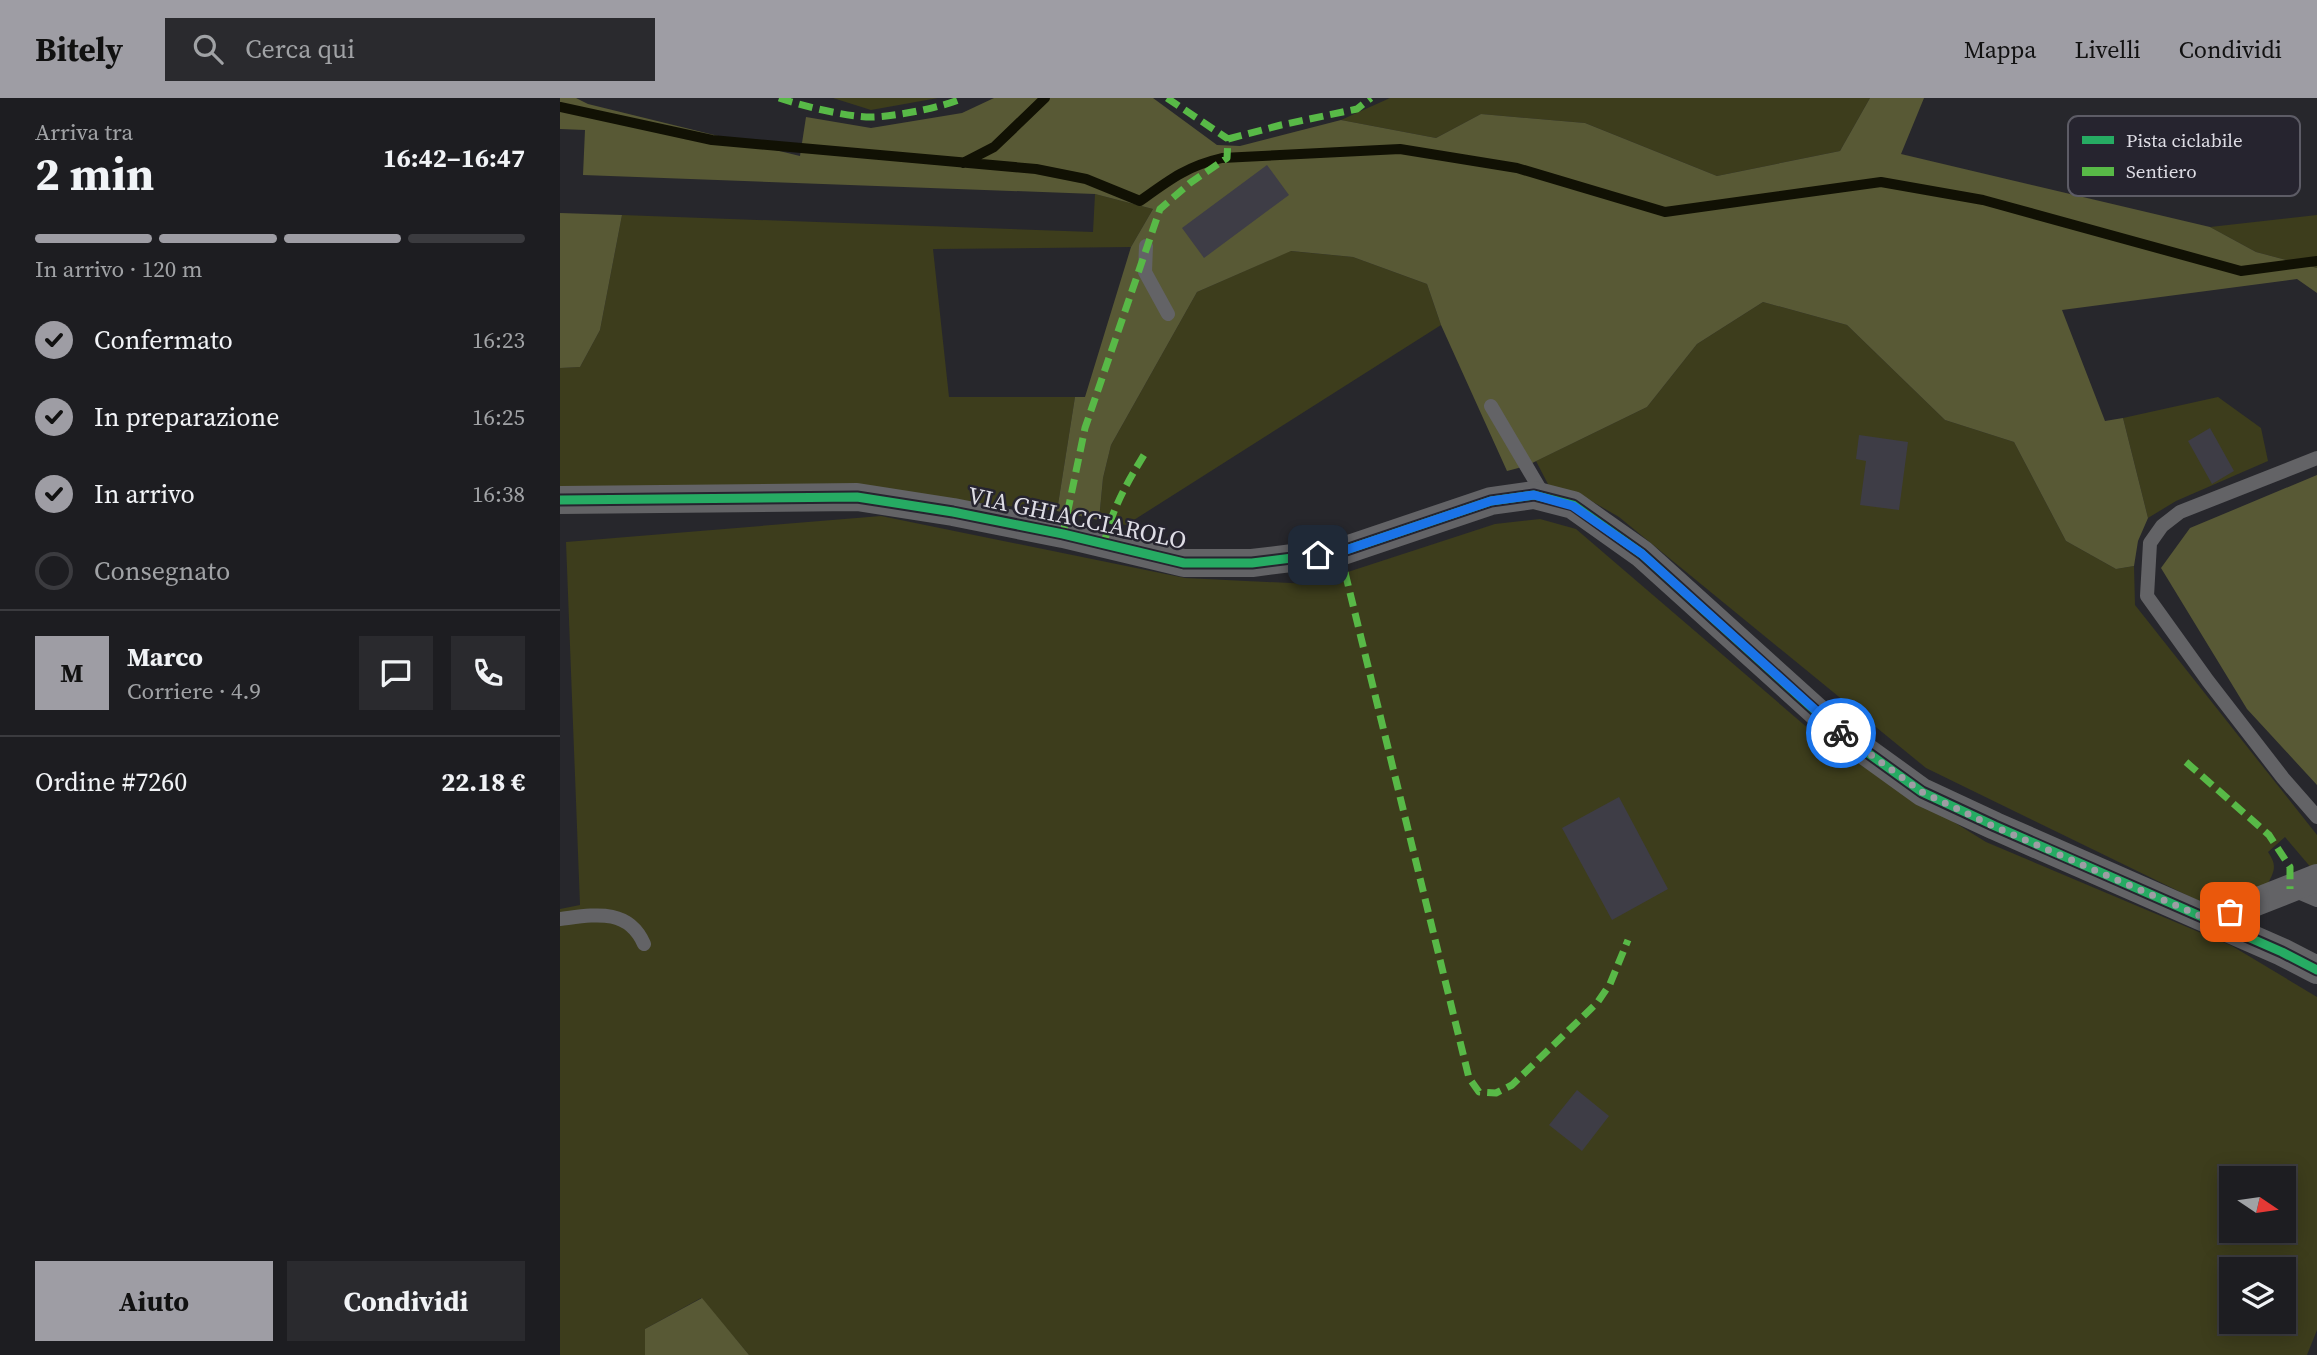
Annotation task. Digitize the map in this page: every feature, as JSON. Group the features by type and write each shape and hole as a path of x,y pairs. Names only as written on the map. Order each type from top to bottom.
{"street":[{"name":"VIA GHIACCIAROLO","path":"560,500 857,496 1063,534 1184,563 1252,564 1340,552 1491,501 1534,495 1573,506 1642,554 1839,732 1922,792 2317,970"},
{"path":"2210,920 2317,878"}],"lane":[{"path":"1146,246 1145,272 1168,314"},
{"path":"1491,406 1545,498"},
{"path":"2317,458 2180,512 2162,526 2150,543 2147,596 2224,703 2317,817"},
{"path":"2290,889 2317,900"},
{"path":"560,919 603,914 638,929 643,944"}],"shaded area":[{"path":"833,98 938,98 871,110"},
{"path":"1390,98 1870,98 1840,151 1717,176 1585,123 1481,114 1436,138 1341,120"},
{"path":"1095,194 1153,209 1131,247 933,249 949,397 1075,397 1057,511 970,502 560,488 560,368 580,367 600,330 622,215 1093,232"},
{"path":"2317,215 2317,268 2256,252 2210,227"},
{"path":"1290,251 1353,257 1427,284 1441,325 1126,525 1099,520 1103,478 1111,445 1197,292"},
{"path":"1763,302 1847,325 1945,420 2014,442 2066,541 2116,569 2134,566 2135,605 2317,835 2317,867 2313,870 2285,837 2268,852 2274,868 2267,885 2207,905 1926,768 1619,517 1581,495 1550,488 1536,461 1647,407 1697,344"},
{"path":"2218,397 2261,428 2268,461 2176,501 2148,518 2123,418"},
{"path":"881,516 1185,578 1311,584 1495,524 1540,519 1576,529 1823,741 1986,842 2232,946 2317,997 2317,1330 2307,1355 749,1355 701,1298 645,1329 645,1355 560,1355 560,909 580,905 566,542"}],"green space":[{"path":"560,98 576,98 588,104 800,156 806,117 871,128 962,113 994,98 1153,98 1217,145 1240,146 1341,120 1436,138 1481,114 1585,123 1717,176 1840,151 1870,98 1924,98 1901,154 2068,193 2068,196 2079,196 2210,227 2256,252 2317,268 2317,293 2297,279 2062,310 2105,421 2123,418 2148,518 2138,541 2134,566 2116,569 2066,541 2014,442 1945,420 1847,325 1763,302 1697,344 1647,407 1526,466 1507,471 1441,325 1427,284 1353,257 1291,251 1197,292 1111,445 1103,478 1099,520 1057,511 1075,397 1085,397 1131,247 1153,209 1095,194 583,175 585,130 560,129"},
{"path":"560,213 622,215 600,330 580,367 560,368"},
{"path":"2317,475 2317,785 2247,709 2161,568 2190,528"},
{"path":"702,1298 749,1355 645,1355 645,1329"}],"building":[{"path":"1267,165 1289,195 1204,258 1182,228"},
{"path":"2210,428 2234,471 2212,484 2188,441"},
{"path":"1859,435 1908,442 1899,510 1860,505 1866,461 1856,459"},
{"path":"1619,797 1668,889 1612,920 1562,828"},
{"path":"1577,1090 1609,1116 1582,1151 1549,1125"}],"waterway":[{"path":"963,163 994,147 1045,98"},
{"path":"560,107 712,140 1036,169 1086,179 1140,201 1188,170 1222,158 1400,149 1517,168 1665,212 1881,182 1983,200 2241,271 2317,261"}],"marked path":[{"path":"779,98 825,110 871,117 918,111 963,98"},
{"path":"1167,98 1228,139"},
{"path":"1228,139 1357,109 1371,98"},
{"path":"1063,534 1085,428 1160,209 1190,183 1227,158 1228,139"},
{"path":"1104,544 1116,507 1147,450"},
{"path":"1340,552 1469,1078 1479,1092 1496,1093 1512,1085 1597,1003 1610,984 1628,940"},
{"path":"2186,762 2269,835 2290,867 2290,889"}],"cycle path":[{"path":"560,500 857,497 953,512 1063,534 1184,563 1252,563 1340,552 1491,501 1534,495 1573,505 1642,554 1839,732 1922,792 2317,970"}],"way so far":[{"path":"1841,733 1922,792 1995,827 2210,920 2230,912"}],"route":[{"path":"1318,555 1340,552 1491,501 1534,495 1573,506 1642,554 1841,733"}]}
